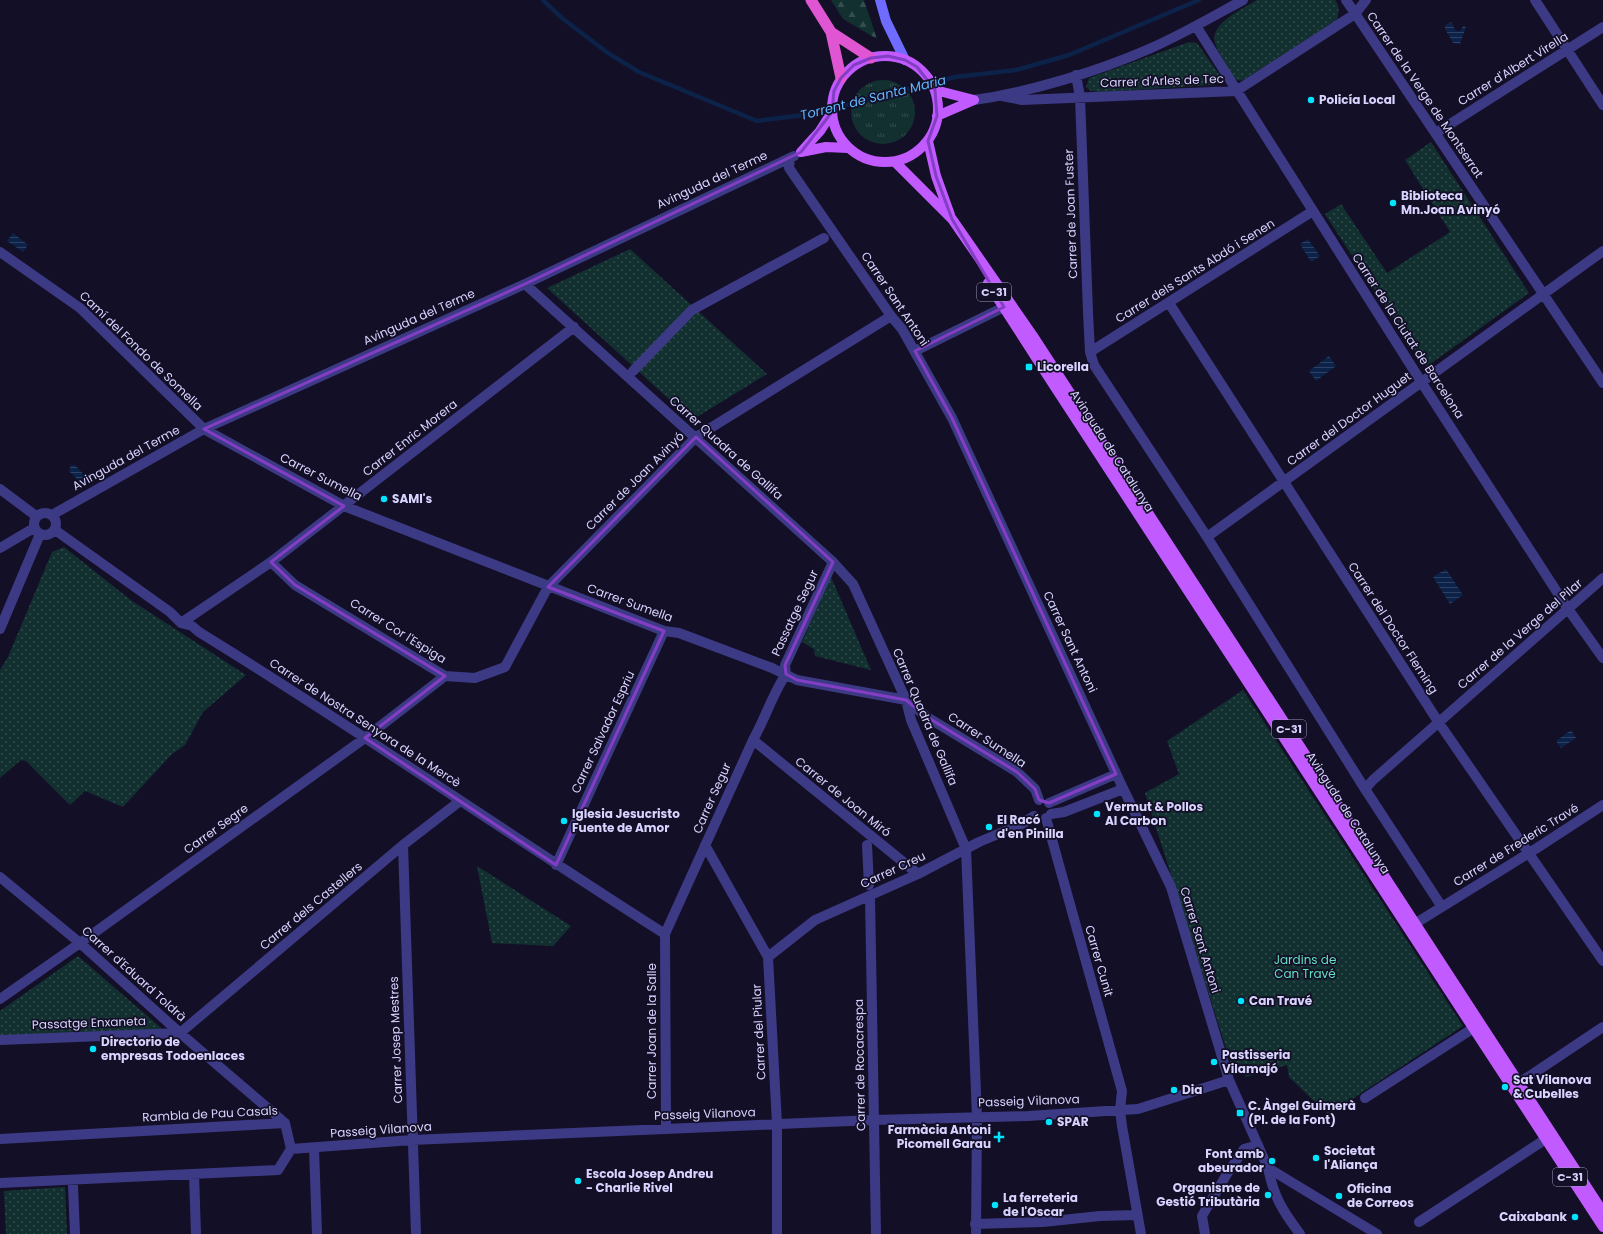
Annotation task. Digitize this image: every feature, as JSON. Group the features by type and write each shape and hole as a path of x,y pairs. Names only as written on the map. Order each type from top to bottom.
{"highway":[{"path":"811,0 831,32 841,78"},
{"path":"831,32 870,58"}],"main road":[{"path":"880,0 886,21 905,60"},
{"path":"888,56 905,60 917,67 927,77 934,90 938,104 938,116 934,130 928,141 908,158 895,162 878,162 862,158 848,148 838,136 832,121 834,91 841,78 854,65 870,58 888,56"},
{"path":"934,90 974,100"},
{"path":"938,116 974,100"},
{"path":"801,152 820,131 832,109"},
{"name":"C-31","path":"928,141 936,176 952,219 971,249"},
{"path":"801,152 826,147 848,148"},
{"name":"C-31","path":"895,162 952,219"},
{"name":"Avinguda de Catalunya","path":"971,249 978,266 1004,307 1472,1029 1515,1086"},
{"name":"Avinguda de Catalunya","path":"971,249 983,263 1046,355 1416,923 1515,1086 1549,1137 1603,1212"},
{"name":"Avinguda de Catalunya","path":"1549,1137 1603,1227"}],"street":[{"name":"Carrer d'Arles de Tec","path":"974,100 1002,96 1076,75 1148,49 1196,26 1243,0"},
{"name":"Carrer de la Verge de Montserrat","path":"1346,0 1603,383"},
{"name":"Carrer d'Arles de Tec","path":"1002,96 1022,100 1236,91 1355,14 1366,0"},
{"path":"1535,0 1603,105"},
{"name":"Carrer de la Ciutat de Barcelona","path":"1196,26 1422,383 1568,608 1603,658"},
{"name":"Carrer d'Albert Virella","path":"1436,133 1603,27"},
{"name":"Carrer de Joan Fuster","path":"1076,75 1080,97 1090,352"},
{"name":"Avinguda del Terme","path":"52,515 204,429 525,284 801,152"},
{"name":"Carrer Sant Antoni","path":"790,158 789,168 891,316 902,329 952,418 1116,774 1171,887 1229,1080 1268,1168 1272,1188 1285,1213 1300,1234"},
{"name":"Carrer dels Sants Abdó i Senen","path":"1090,352 1169,304 1313,211"},
{"path":"633,371 692,310 824,238"},
{"name":"Carrer del Doctor Huguet","path":"1207,537 1603,251"},
{"name":"Camí del Fondo de Somella","path":"0,252 80,308 204,429"},
{"name":"Carrer Quadra de Gallifa","path":"525,284 833,562 853,584 906,700 911,720 966,849 977,1117 976,1229"},
{"name":"Carrer del Doctor Fleming","path":"1169,304 1439,723 1603,961"},
{"path":"915,351 1004,307"},
{"name":"Carrer de Joan Avinyó","path":"548,587 696,437 891,316"},
{"name":"Carrer Enric Morera","path":"181,623 271,562 574,327"},
{"path":"1090,352 1094,365 1207,537 1365,789 1442,907"},
{"name":"Carrer Sumella","path":"204,429 344,506 548,587 664,631 679,633 772,668 797,680 906,700 927,717 1017,772 1044,801"},
{"path":"0,488 36,516"},
{"path":"0,548 37,531 47,535 55,530 56,522 52,515 47,512 36,516 34,522 37,531 0,629"},
{"name":"Carrer de Nostra Senyora de la Mercè","path":"55,530 170,612 181,623 192,626 199,632 366,738 556,865 665,934"},
{"name":"Carrer Cor l'Espiga","path":"271,562 295,585 445,676 475,678 504,667 548,587"},
{"name":"Passatge Segur","path":"786,674 785,665 833,562"},
{"name":"Carrer de la Verge del Pilar","path":"1365,789 1373,780 1603,578"},
{"name":"Carrer Salvador Espriu","path":"556,865 664,631"},
{"name":"Carrer Segur","path":"665,934 753,740 760,728 776,689 786,674"},
{"name":"Carrer Segre","path":"0,999 366,738 445,676"},
{"name":"Carrer de Joan Miró","path":"753,740 918,874"},
{"path":"1116,774 1044,801 1035,802 1032,807 1032,812 1034,816 1038,818 1048,816 1064,812 1124,789"},
{"name":"Carrer dels Castellers","path":"180,1033 404,845 460,801"},
{"path":"1044,801 1052,807 1048,816"},
{"name":"Carrer de Frederic Travé","path":"1416,923 1528,854 1603,805"},
{"name":"Carrer Creu","path":"768,958 814,920 918,874 966,849 1022,824 1034,816"},
{"name":"Carrer Cunit","path":"1048,816 1122,1091 1120,1110 1141,1234"},
{"name":"Carrer Josep Mestres","path":"404,845 416,1234"},
{"name":"Carrer del Piular","path":"705,845 768,958 777,1124 777,1234"},
{"path":"867,845 869,885"},
{"name":"Carrer d'Eduard Toldrà","path":"0,877 80,943 180,1033 285,1123"},
{"name":"Carrer de Rocacrespa","path":"870,896 876,1234"},
{"name":"Carrer Joan de la Salle","path":"665,934 666,1129"},
{"path":"1515,1086 1603,1027"},
{"path":"1365,1098 1472,1029"},
{"name":"Passatge Enxaneta","path":"0,1040 180,1033"},
{"name":"Passeig Vilanova","path":"291,1149 412,1140 874,1120 1028,1116 1138,1109 1229,1080"},
{"name":"Rambla de Pau Casals","path":"0,1139 285,1123 291,1149"},
{"path":"1418,1222 1549,1137"},
{"path":"1205,1234 1202,1216 1210,1201 1244,1149 1258,1145"},
{"path":"314,1148 317,1234"},
{"path":"0,1183 278,1170 291,1149"},
{"path":"1268,1168 1377,1234"},
{"path":"194,1174 196,1234"},
{"path":"73,1186 74,1234"},
{"path":"976,1229 1100,1216 1137,1215"}],"highlighted area":[{"path":"888,56 905,60 917,67 935,90 937,116 928,141 936,176 952,219 1004,307 915,351 952,418 1116,774 1049,803 1039,800 1035,789 1017,772 927,717 906,700 797,680 786,674 785,665 833,562 696,437 548,587 664,631 556,865 365,738 445,676 295,585 271,562 344,506 204,429 525,284 801,152 832,112 834,91 841,78 854,65 871,58"}],"green space":[{"path":"831,0 864,0 877,39 843,19"},
{"path":"1257,0 1335,0 1339,10 1337,20 1240,81 1234,78 1216,47 1215,36 1217,29 1228,17"},
{"path":"1189,42 1197,43 1219,74 1217,82 1212,85 1101,92 1091,91 1086,87 1089,78"},
{"path":"883,80 901,86 909,94 915,112 909,130 901,138 883,144 865,138 857,130 851,112 857,94 865,86"},
{"path":"1431,142 1529,293 1426,367 1325,214 1341,204 1387,273 1450,232 1405,160"},
{"path":"630,249 767,374 692,420 547,288"},
{"path":"64,547 132,601 246,675 203,712 185,745 172,754 123,807 85,791 70,805 26,761 21,760 0,778 0,670 8,657 52,552"},
{"path":"831,577 871,670 815,656 814,649 802,642"},
{"name":"Jardins de Can Travé","path":"1243,690 1463,1026 1328,1115 1322,1105 1316,1103 1289,1077 1287,1065 1246,1077 1241,1065 1231,1064 1145,793 1179,774 1167,741"},
{"path":"477,866 571,926 553,946 492,943"},
{"path":"78,956 167,1033 0,1040 0,1011"},
{"path":"65,1187 67,1234 6,1234 4,1191"}],"water":[{"path":"1451,22 1456,31 1460,31 1463,26 1466,27 1460,44 1453,43 1445,29 1445,25"},
{"path":"13,233 28,245 23,252 7,241"},
{"path":"1308,239 1320,256 1311,262 1300,244"},
{"path":"1329,356 1336,366 1316,381 1309,371"},
{"path":"71,465 75,465 87,478 80,482 69,471"},
{"path":"1446,569 1463,595 1450,604 1433,577"},
{"path":"1571,730 1576,738 1561,748 1556,741"}],"waterway":[{"name":"Torrent de Santa Maria","path":"543,0 562,18 608,53 639,72 757,121 811,114 955,77 1016,70 1069,55 1199,0"}],"place":[{"name":"Policía Local","path":"1311,100"},
{"name":"Biblioteca Mn.Joan Avinyó","path":"1393,203"},
{"name":"Licorella","path":"1029,367"},
{"name":"SAMI's","path":"384,499"},
{"name":"Vermut & Pollos Al Carbon","path":"1097,814"},
{"name":"Iglesia Jesucristo Fuente de Amor","path":"564,821"},
{"name":"El Racó d'en Pinilla","path":"989,827"},
{"name":"Can Travé","path":"1241,1001"},
{"name":"Directorio de empresas Todoenlaces","path":"93,1049"},
{"name":"Pastisseria Vilamajó","path":"1214,1062"},
{"name":"Sat Vilanova & Cubelles","path":"1505,1087"},
{"name":"Dia","path":"1174,1090"},
{"name":"C. Àngel Guimerà (Pl. de la Font)","path":"1240,1113"},
{"name":"SPAR","path":"1049,1122"},
{"name":"Farmàcia Antoni Picomell Garau","path":"999,1137"},
{"name":"Societat l'Aliança","path":"1316,1158"},
{"name":"Font amb abeurador","path":"1272,1161"},
{"name":"Escola Josep Andreu - Charlie Rivel","path":"578,1181"},
{"name":"Organisme de Gestió Tributària","path":"1268,1195"},
{"name":"Oficina de Correos","path":"1339,1196"},
{"name":"La ferreteria de l'Oscar","path":"995,1205"},
{"name":"Caixabank","path":"1575,1217"}]}
